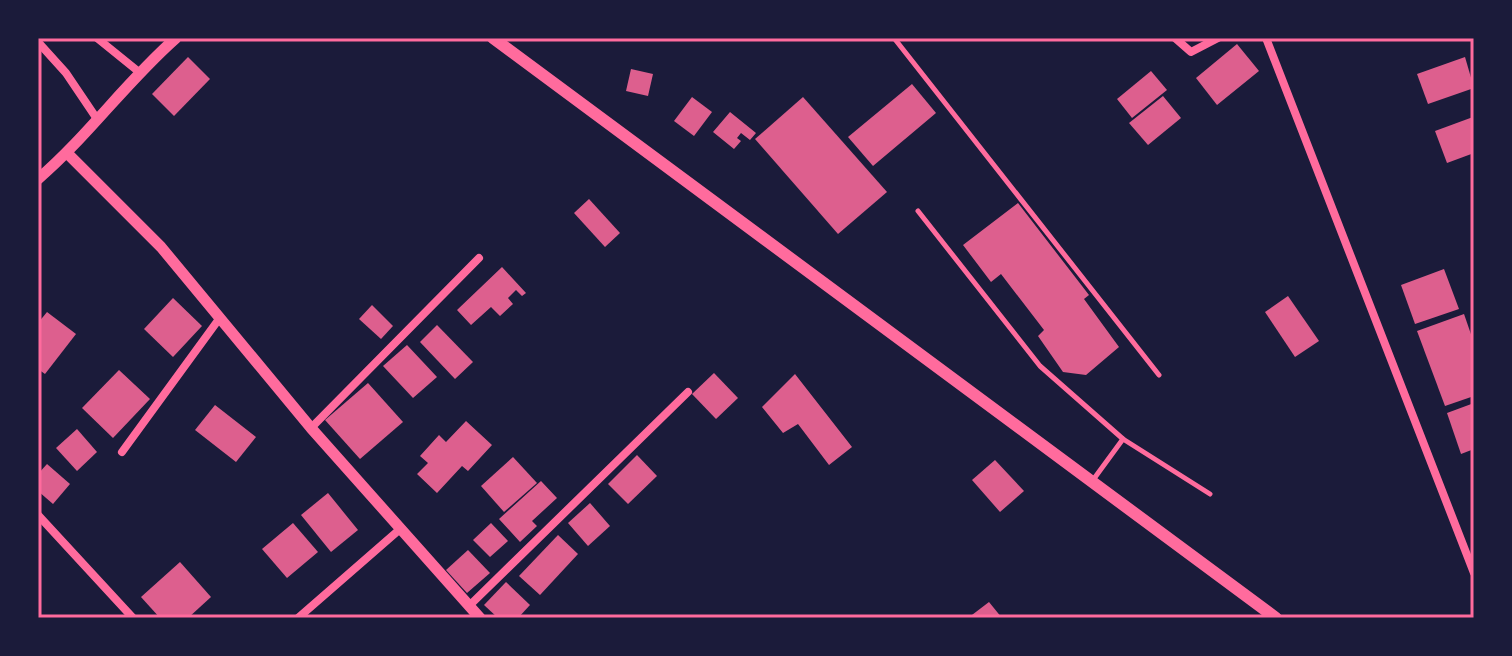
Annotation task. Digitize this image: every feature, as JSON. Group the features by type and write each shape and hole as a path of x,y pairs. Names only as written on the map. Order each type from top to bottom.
{"main road":[{"path":"493,38 1276,618"}],"street":[{"path":"97,38 139,72"},
{"path":"38,179 68,154 139,72 176,38"},
{"path":"1175,38 1191,52 1218,38"},
{"path":"1266,38 1474,573"},
{"path":"38,42 66,73 97,119"},
{"path":"68,154 161,247 311,428 480,618"},
{"path":"311,428 479,258"},
{"path":"122,452 219,319"},
{"path":"469,606 688,392"},
{"path":"38,515 133,618"},
{"path":"298,618 399,530"}],"lane":[{"path":"894,38 1159,375"},
{"path":"918,211 1040,366 1123,439 1210,494"},
{"path":"1092,481 1123,439"}],"building":[{"path":"1237,44 1259,71 1217,105 1196,78"},
{"path":"188,57 210,79 174,116 152,94"},
{"path":"1465,57 1474,88 1428,104 1417,74"},
{"path":"631,69 653,74 648,96 626,91"},
{"path":"1151,71 1167,90 1132,118 1117,99"},
{"path":"912,84 936,113 873,166 848,137"},
{"path":"1163,96 1181,118 1148,145 1129,123"},
{"path":"692,97 712,112 694,136 674,121"},
{"path":"803,97 887,192 838,234 755,139"},
{"path":"730,112 756,133 750,140 741,133 737,138 741,141 734,149 713,132"},
{"path":"1473,117 1474,153 1447,163 1435,131"},
{"path":"589,199 620,233 605,247 574,213"},
{"path":"1018,203 1089,295 1084,299 1119,347 1086,375 1063,372 1038,336 1044,330 1001,274 991,282 963,245"},
{"path":"502,267 526,293 522,296 516,290 508,298 513,304 500,316 491,307 471,325 457,310"},
{"path":"1444,269 1459,309 1415,324 1401,285"},
{"path":"1288,296 1319,341 1295,357 1265,312"},
{"path":"173,298 202,326 173,357 144,329"},
{"path":"372,305 393,326 381,339 359,319"},
{"path":"47,312 76,334 45,374 38,369 38,323"},
{"path":"1464,314 1474,343 1474,396 1445,406 1417,331"},
{"path":"437,325 473,362 455,379 420,342"},
{"path":"407,345 437,377 413,398 383,366"},
{"path":"119,370 150,399 113,438 82,408"},
{"path":"714,373 738,398 716,419 692,394"},
{"path":"795,374 852,447 829,465 798,424 783,433 762,407"},
{"path":"368,383 403,422 360,459 325,420"},
{"path":"1474,403 1474,449 1461,454 1447,413"},
{"path":"215,405 256,437 236,462 195,430"},
{"path":"466,421 492,445 468,471 462,466 437,493 417,474 428,463 420,456 439,435 446,442"},
{"path":"77,429 97,452 77,471 56,448"},
{"path":"637,455 657,476 628,504 608,484"},
{"path":"513,457 537,483 504,512 481,486"},
{"path":"995,460 1024,491 1000,512 972,480"},
{"path":"47,464 70,484 53,504 38,491 38,474"},
{"path":"541,481 557,498 532,521 537,526 520,542 499,519"},
{"path":"328,493 358,530 331,552 301,515"},
{"path":"590,503 610,526 588,546 568,523"},
{"path":"293,523 318,552 287,578 262,549"},
{"path":"491,523 508,541 490,557 473,540"},
{"path":"558,535 578,554 540,595 519,576"},
{"path":"468,550 490,573 467,593 446,570"},
{"path":"180,562 211,597 188,618 160,618 141,597"},
{"path":"506,582 530,605 518,618 498,618 484,605"},
{"path":"989,602 1002,618 968,618"}]}
